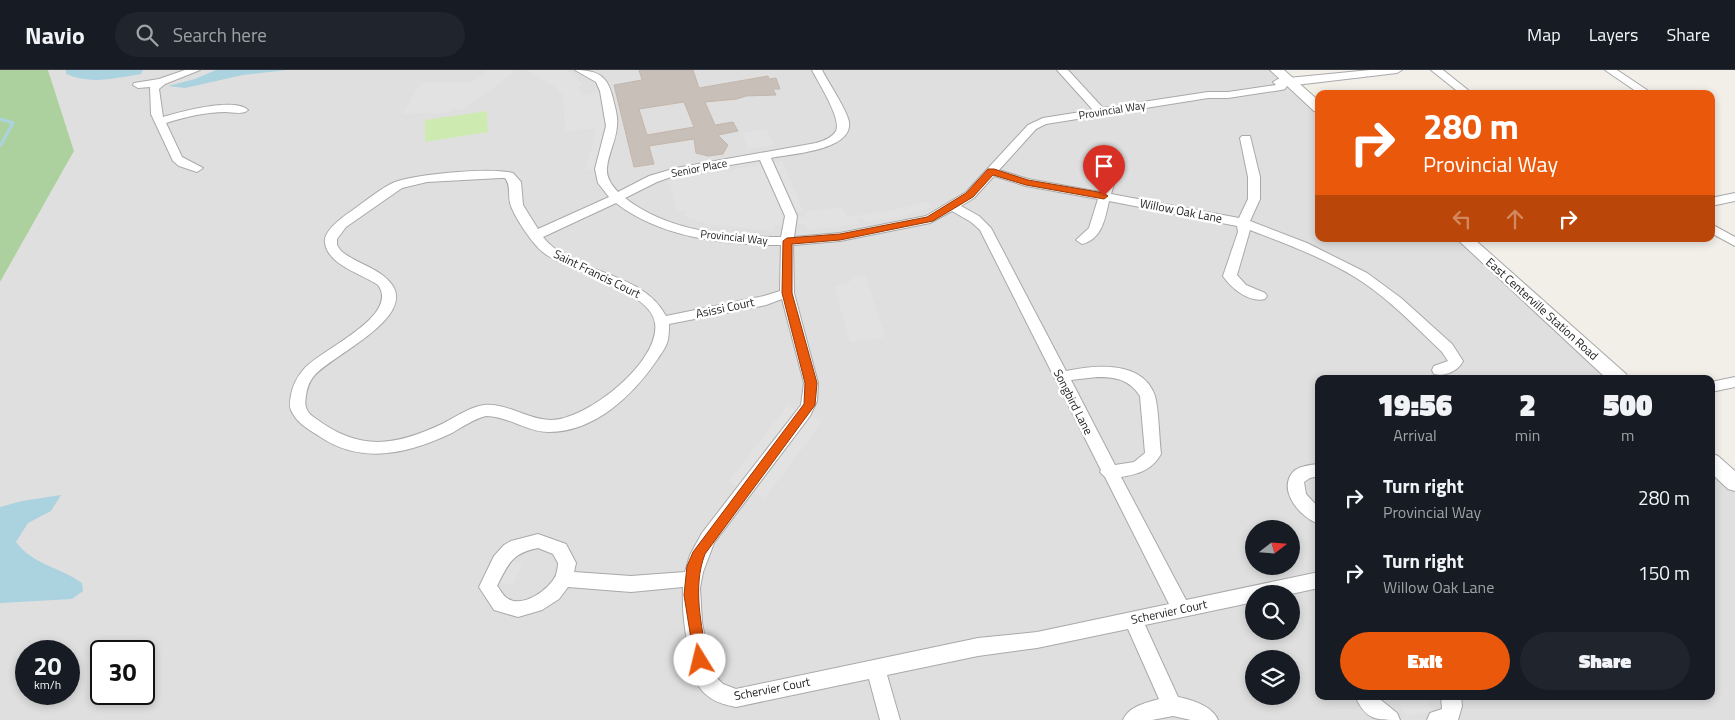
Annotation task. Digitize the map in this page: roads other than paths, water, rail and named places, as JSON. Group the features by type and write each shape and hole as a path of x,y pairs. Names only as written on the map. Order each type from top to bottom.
{"street":[{"path":"138,85 161,82 195,70"},
{"name":"Provincial Way","path":"580,70 597,78 604,85 612,126 601,169 604,183 616,197 634,211 648,218 700,235 758,241 840,237 903,226 930,219 970,195 1032,127 1054,118 1208,95 1228,95 1281,87 1286,82 1397,70"},
{"name":"Senior Place","path":"536,236 601,206 653,178 680,170 818,146 829,142 840,134 844,128 843,120 817,70"},
{"path":"1062,70 1100,112"},
{"path":"1276,70 1286,82 1315,105"},
{"path":"1436,70 1463,90"},
{"path":"1610,70 1642,90"},
{"path":"161,82 154,88 154,102 159,122 177,158 183,164 197,168"},
{"path":"159,122 206,109 227,108 244,110"},
{"path":"1246,138 1254,177 1254,198 1243,223 1244,232 1230,276 1241,288 1260,296"},
{"name":"Schervier Court","path":"764,156 791,216 787,241 787,293 811,383 810,405 708,538 700,552 692,579 693,614 702,675 712,688 727,697 736,698 978,647 1037,640 1315,581"},
{"path":"1082,240 1096,230 1114,161"},
{"name":"Willow Oak Lane","path":"991,171 1026,182 1243,223 1368,273 1447,348 1456,361 1452,366 1439,370"},
{"name":"Saint Francis Court","path":"500,174 509,175 515,182 516,203 536,236 550,251 644,296 653,304 662,321 660,342 656,354 636,377 595,413 569,424 542,425 530,423 497,410 487,410 479,412 422,440 391,448 372,448 343,442 312,424 299,412 296,403 298,391 307,375 374,323 386,306 389,297 388,290 380,279 344,261 333,251 331,239 341,224 398,185 427,178 500,174"},
{"path":"1715,201 1735,197"},
{"name":"Songbird Lane","path":"953,206 975,219 985,228 1108,472 1180,609"},
{"path":"1715,230 1735,242"},
{"name":"East Centerville Station Road","path":"1468,242 1615,375"},
{"name":"Asissi Court","path":"662,321 766,300 787,293"},
{"path":"1060,377 1085,372 1110,371 1133,379 1144,388 1147,396 1153,454 1150,460 1142,466 1108,472"},
{"path":"1715,386 1735,382"},
{"path":"1715,465 1735,483"},
{"path":"1315,471 1300,476 1296,482 1295,489 1303,506 1315,514"},
{"path":"532,542 548,543 557,547 563,553 567,561 565,579 551,597 529,608 506,607 491,596 488,587 506,552 516,546 532,542"},
{"path":"565,579 631,584 692,579"},
{"path":"1133,620 1172,705"},
{"path":"875,668 890,720"},
{"path":"1367,700 1371,706 1390,720"},
{"path":"1437,720 1450,716 1451,700"},
{"path":"1133,720 1151,710 1172,705 1183,706 1208,720"}],"water":[{"path":"66,70 143,70 141,74 94,80 66,74"},
{"path":"216,70 287,70 243,75 185,88 168,86 195,79"},
{"path":"61,495 51,511 28,523 16,542 30,556 82,583 83,591 72,599 0,603 0,507 22,501"}],"waterway":[{"path":"0,119 13,123 0,146"}]}
